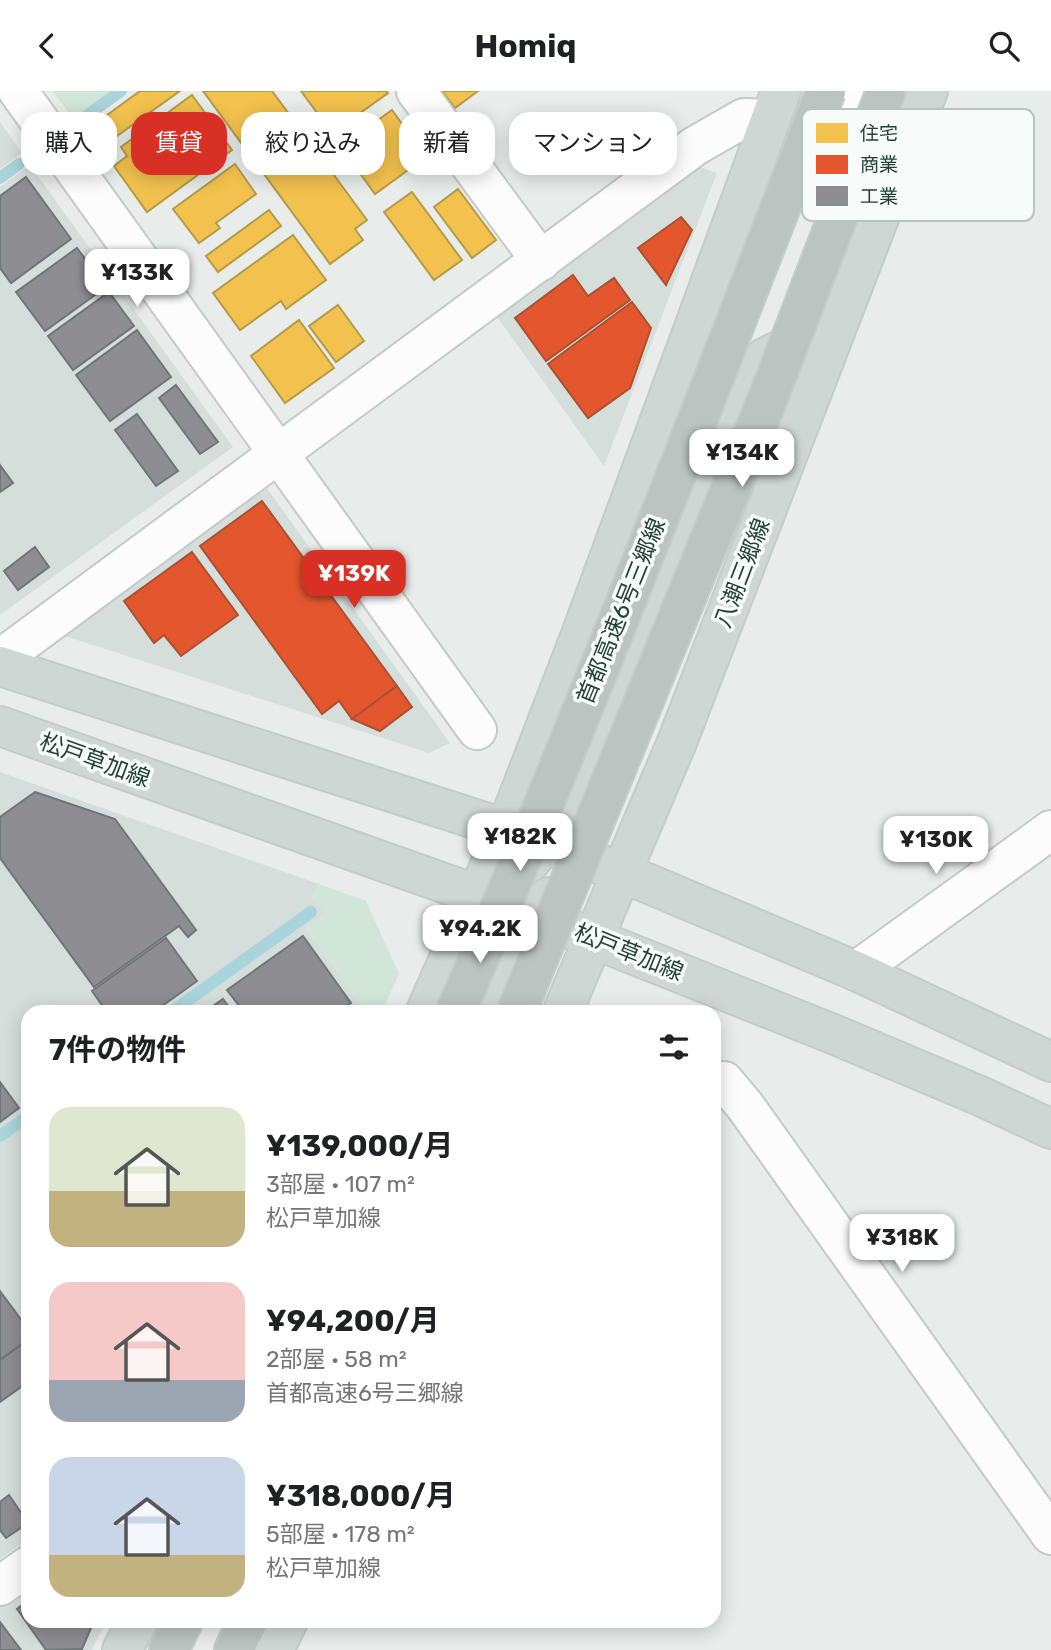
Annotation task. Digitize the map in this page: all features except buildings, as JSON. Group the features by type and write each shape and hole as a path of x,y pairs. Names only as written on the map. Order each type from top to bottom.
{"highway":[{"name":"首都高速6号三郷線","path":"820,109 827,91"},
{"path":"879,109 886,91"},
{"name":"首都高速6号三郷線","path":"459,1005 495,923 802,154"},
{"path":"519,1005 770,393 836,221"},
{"path":"169,1650 180,1628"},
{"path":"234,1650 245,1628"}],"main road":[{"name":"八潮三郷線","path":"921,109 928,91"},
{"path":"429,1005 506,829 582,632 775,105"},
{"name":"八潮三郷線","path":"566,1005 677,742 877,221"},
{"path":"479,894 533,860 581,786 726,420 764,358 838,321"},
{"path":"0,666 506,829 623,873 856,971 1051,1062"},
{"name":"松戸草加線","path":"0,726 479,894 594,938 869,1049 1051,1129"},
{"path":"480,1005 500,958 548,897 623,873"},
{"path":"122,1650 134,1628"},
{"path":"274,1650 285,1628"}],"street":[{"path":"18,91 477,730"},
{"path":"416,91 541,261"},
{"path":"827,91 870,109"},
{"path":"0,659 695,146 744,118 775,105"},
{"path":"856,971 1051,830"},
{"path":"721,1081 724,1081 745,1106 1051,1535"},
{"path":"0,1586 21,1571"}],"shaded area":[{"path":"0,122 21,154 0,169"},
{"path":"700,167 717,173 604,466 497,317"},
{"path":"21,172 21,175 37,175 233,447 0,615 0,187"},
{"path":"266,487 450,743 429,753 65,636"},
{"path":"0,772 319,884 311,897 325,913 306,928 362,1005 21,1005 21,1544 0,1559"},
{"path":"21,1591 21,1628 103,1628 92,1650 0,1650 0,1607"}],"green space":[{"path":"53,91 114,91 85,112 68,112"},
{"path":"319,884 366,901 399,974 385,1005 362,1005 305,928 325,913 311,897"}],"waterway":[{"path":"92,112 121,91"},
{"path":"0,178 19,164"},
{"path":"181,1005 311,912"},
{"path":"0,1136 21,1121"}]}
